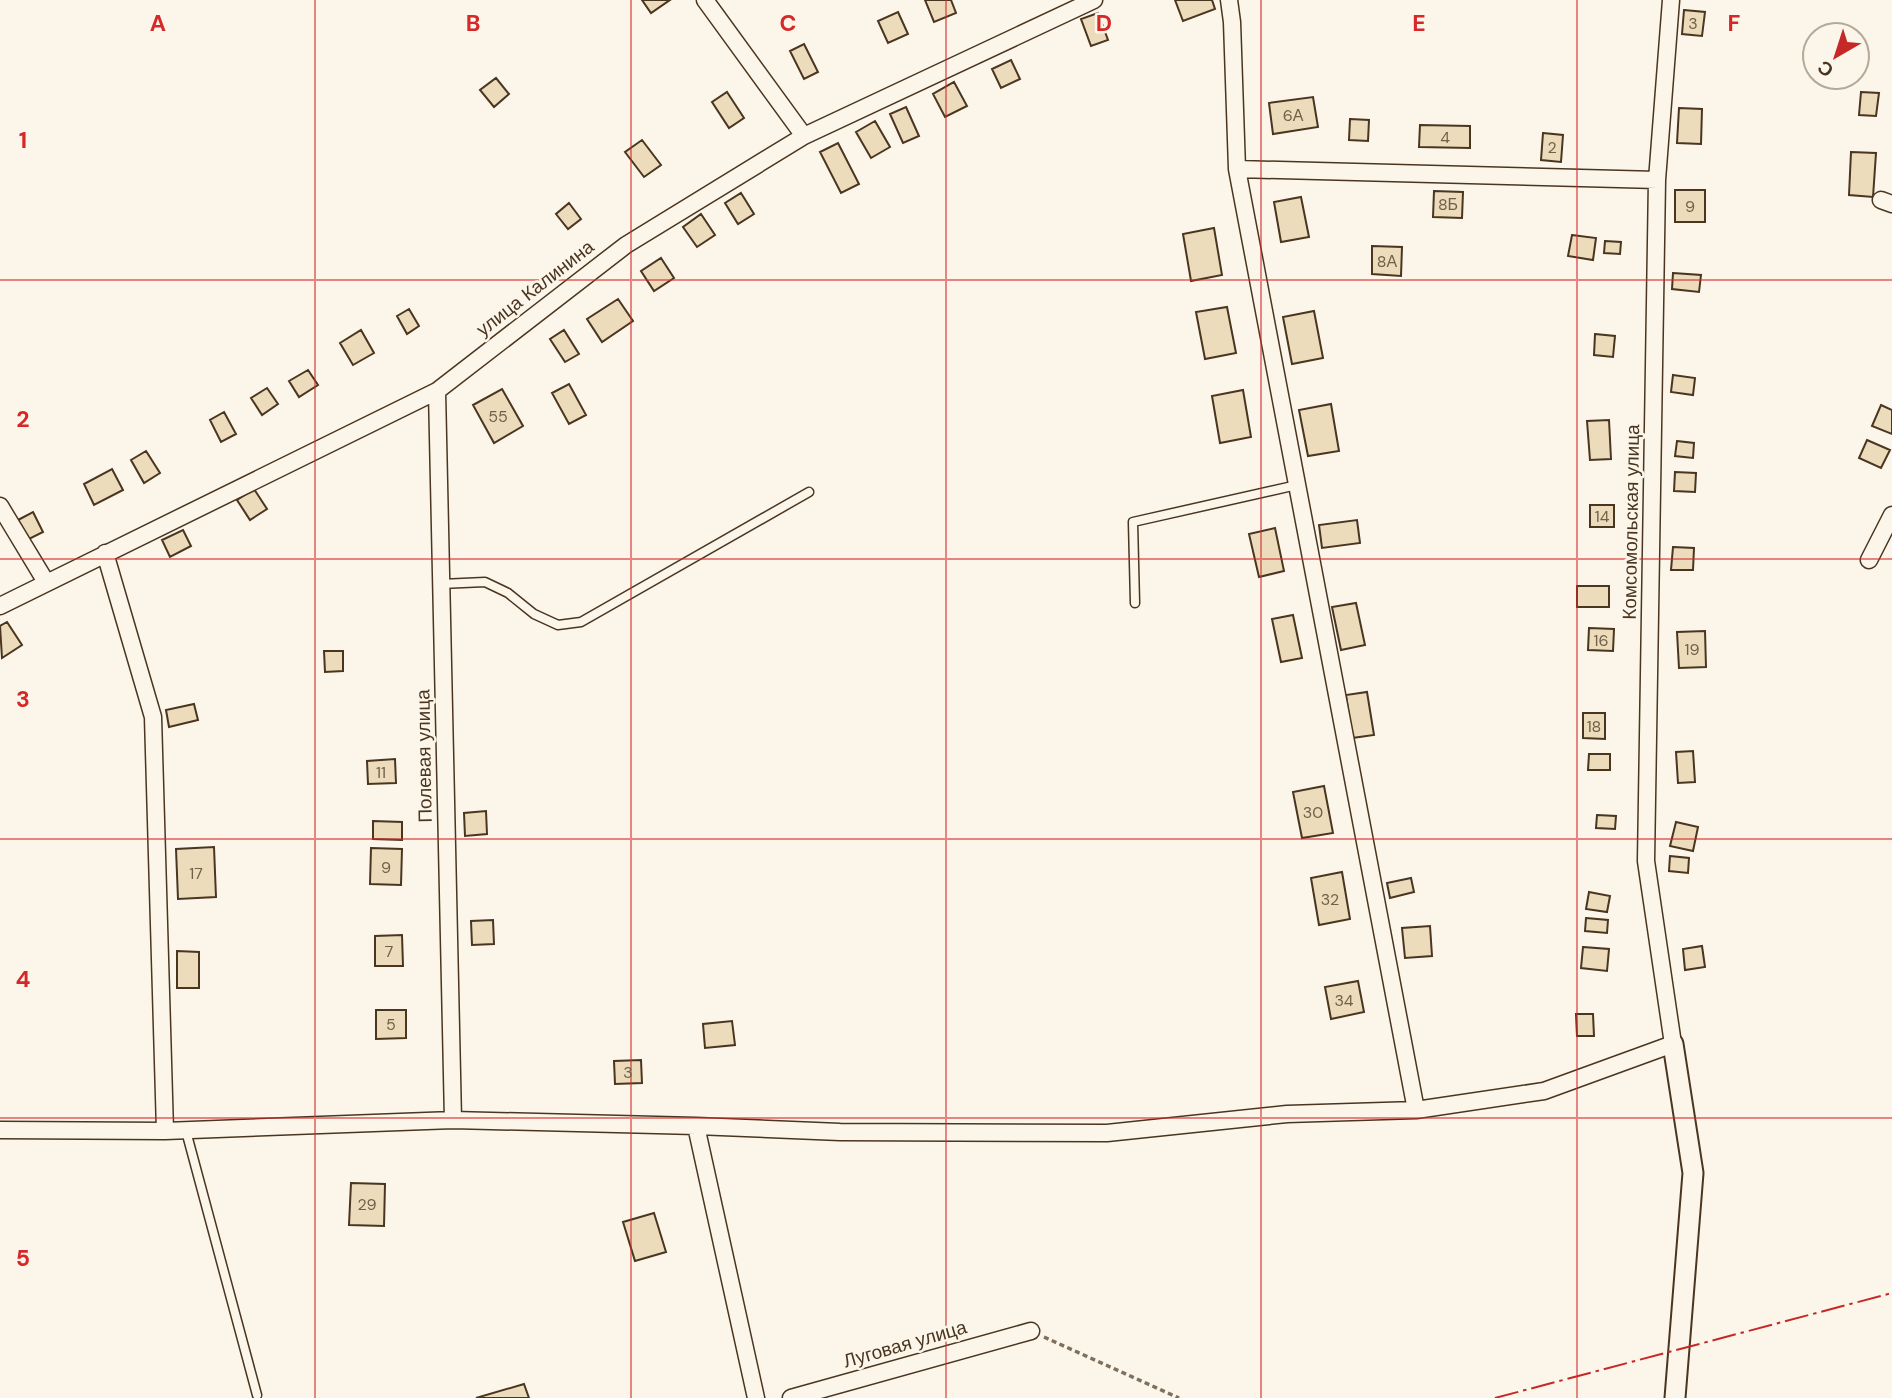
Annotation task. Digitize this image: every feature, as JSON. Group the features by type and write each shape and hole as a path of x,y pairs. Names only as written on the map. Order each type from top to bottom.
{"street":[{"path":"705,0 804,136"},
{"name":"улица Калинина","path":"0,606 437,391 626,245 804,136 1094,0"},
{"path":"1228,0 1232,22 1237,169 1416,1110"},
{"name":"Комсомольская улица","path":"1671,0 1657,180 1646,862 1673,1044"},
{"path":"1237,169 1657,180"},
{"name":"Полевая улица","path":"437,391 453,1120"},
{"path":"0,506 46,582"},
{"path":"1868,561 1892,515"},
{"path":"105,553 153,717 165,1131"},
{"path":"0,1130 165,1131 453,1120 840,1132 1107,1133 1287,1114 1416,1110 1544,1091 1673,1044 1693,1173 1675,1398"},
{"path":"696,1126 755,1398"},
{"name":"Луговая улица","path":"791,1398 1031,1331"}],"lane":[{"path":"1135,603 1133,522 1297,485"},
{"path":"442,584 485,582 508,593 534,614 558,625 582,622 809,492"},
{"path":"186,1130 257,1395"}],"path":[{"path":"1031,1331 1179,1398"}],"building":[{"path":"642,0 670,0 651,13"},
{"path":"925,0 951,0 956,13 934,22"},
{"path":"1175,0 1212,0 1215,9 1183,21"},
{"path":"1684,10 1705,12 1702,36 1682,34"},
{"path":"898,12 908,34 888,43 878,21"},
{"path":"1098,13 1108,40 1091,46 1081,19"},
{"path":"804,44 818,72 804,79 790,51"},
{"path":"1011,60 1020,79 1001,88 992,69"},
{"path":"496,78 509,94 494,107 480,90"},
{"path":"954,82 967,106 945,117 933,94"},
{"path":"727,92 744,118 729,128 712,102"},
{"path":"1861,92 1879,93 1876,116 1859,115"},
{"path":"1313,97 1318,127 1273,134 1269,103"},
{"path":"906,107 919,136 903,143 890,114"},
{"path":"1679,108 1702,109 1701,144 1677,143"},
{"path":"1350,119 1369,120 1368,141 1349,140"},
{"path":"875,121 890,147 871,158 856,132"},
{"path":"1420,125 1470,126 1470,148 1419,147"},
{"path":"1543,133 1563,135 1561,162 1541,160"},
{"path":"642,140 661,165 644,177 625,152"},
{"path":"838,143 859,184 841,193 820,152"},
{"path":"1851,152 1876,153 1873,197 1849,195"},
{"path":"1675,190 1705,190 1705,222 1675,222"},
{"path":"1434,191 1463,192 1462,218 1433,217"},
{"path":"741,193 754,214 738,224 725,203"},
{"path":"1301,197 1309,237 1281,242 1274,202"},
{"path":"569,203 581,219 568,229 556,214"},
{"path":"701,214 715,235 697,247 683,227"},
{"path":"1214,228 1222,275 1191,281 1183,234"},
{"path":"1572,235 1596,238 1593,260 1568,256"},
{"path":"1605,241 1621,242 1620,254 1604,253"},
{"path":"1372,246 1402,247 1401,276 1372,274"},
{"path":"661,258 674,278 654,291 641,271"},
{"path":"1673,273 1701,275 1699,292 1672,289"},
{"path":"618,299 633,321 602,342 587,319"},
{"path":"1227,307 1236,353 1205,359 1196,312"},
{"path":"409,309 419,326 407,334 397,316"},
{"path":"1314,311 1323,358 1292,364 1283,317"},
{"path":"361,330 374,353 353,365 340,343"},
{"path":"564,330 579,354 565,362 550,339"},
{"path":"1595,334 1615,336 1613,357 1594,355"},
{"path":"308,370 318,385 299,397 289,381"},
{"path":"1673,375 1695,378 1693,395 1671,392"},
{"path":"569,384 586,415 569,424 552,393"},
{"path":"267,388 278,404 262,415 251,398"},
{"path":"502,389 523,426 494,443 473,405"},
{"path":"1243,390 1251,437 1220,443 1212,396"},
{"path":"1331,404 1339,451 1308,456 1299,410"},
{"path":"1881,405 1892,410 1892,434 1872,426"},
{"path":"224,412 236,434 221,442 210,420"},
{"path":"1609,420 1611,459 1590,460 1587,421"},
{"path":"1867,440 1890,450 1881,468 1859,458"},
{"path":"1677,441 1694,443 1693,458 1675,456"},
{"path":"146,451 160,473 144,483 131,460"},
{"path":"112,469 123,490 94,505 84,484"},
{"path":"1675,472 1696,473 1695,492 1674,491"},
{"path":"254,489 267,509 250,520 237,500"},
{"path":"1590,505 1614,505 1614,527 1590,527"},
{"path":"33,512 43,532 29,539 18,520"},
{"path":"1357,520 1360,543 1322,548 1319,525"},
{"path":"1275,528 1284,571 1259,577 1249,534"},
{"path":"183,530 191,546 170,557 162,540"},
{"path":"1673,547 1694,548 1693,570 1671,570"},
{"path":"1577,586 1609,586 1609,607 1577,607"},
{"path":"1356,603 1365,645 1341,650 1332,607"},
{"path":"1293,615 1302,658 1281,662 1272,619"},
{"path":"7,622 22,645 2,658 0,626"},
{"path":"1589,628 1614,629 1613,651 1588,650"},
{"path":"1705,631 1706,667 1679,668 1677,632"},
{"path":"324,651 343,651 343,671 325,672"},
{"path":"1367,692 1374,735 1352,738 1346,695"},
{"path":"194,704 198,720 169,727 166,710"},
{"path":"1583,713 1605,713 1605,739 1583,738"},
{"path":"1693,751 1695,782 1678,783 1676,752"},
{"path":"1589,754 1610,754 1610,770 1588,770"},
{"path":"395,759 396,783 368,784 367,761"},
{"path":"1324,786 1333,833 1302,838 1293,792"},
{"path":"486,811 487,834 465,836 464,813"},
{"path":"1597,815 1616,816 1615,829 1596,828"},
{"path":"373,821 402,822 402,840 373,839"},
{"path":"1676,822 1698,827 1693,851 1670,846"},
{"path":"214,847 216,897 178,899 176,849"},
{"path":"371,848 402,849 401,885 370,884"},
{"path":"1670,856 1689,858 1688,873 1669,871"},
{"path":"1342,872 1350,919 1319,925 1311,878"},
{"path":"1411,878 1414,892 1390,898 1387,883"},
{"path":"1589,892 1610,896 1607,912 1586,909"},
{"path":"1586,918 1608,920 1607,933 1585,931"},
{"path":"493,920 494,944 472,945 471,921"},
{"path":"1430,926 1432,956 1405,958 1402,928"},
{"path":"402,935 403,966 375,966 375,936"},
{"path":"1702,946 1705,967 1685,970 1683,949"},
{"path":"1583,947 1609,949 1607,971 1581,968"},
{"path":"177,951 199,952 199,988 177,988"},
{"path":"1358,981 1364,1012 1331,1019 1325,987"},
{"path":"376,1010 406,1010 406,1038 376,1039"},
{"path":"1576,1014 1593,1014 1594,1036 1577,1036"},
{"path":"732,1021 735,1045 705,1048 703,1024"},
{"path":"641,1060 642,1083 615,1084 614,1061"},
{"path":"351,1183 385,1184 384,1226 349,1225"},
{"path":"654,1213 666,1252 635,1261 623,1222"},
{"path":"524,1384 529,1398 476,1398"}],"power":[{"path":"1495,1398 1892,1293"}]}
